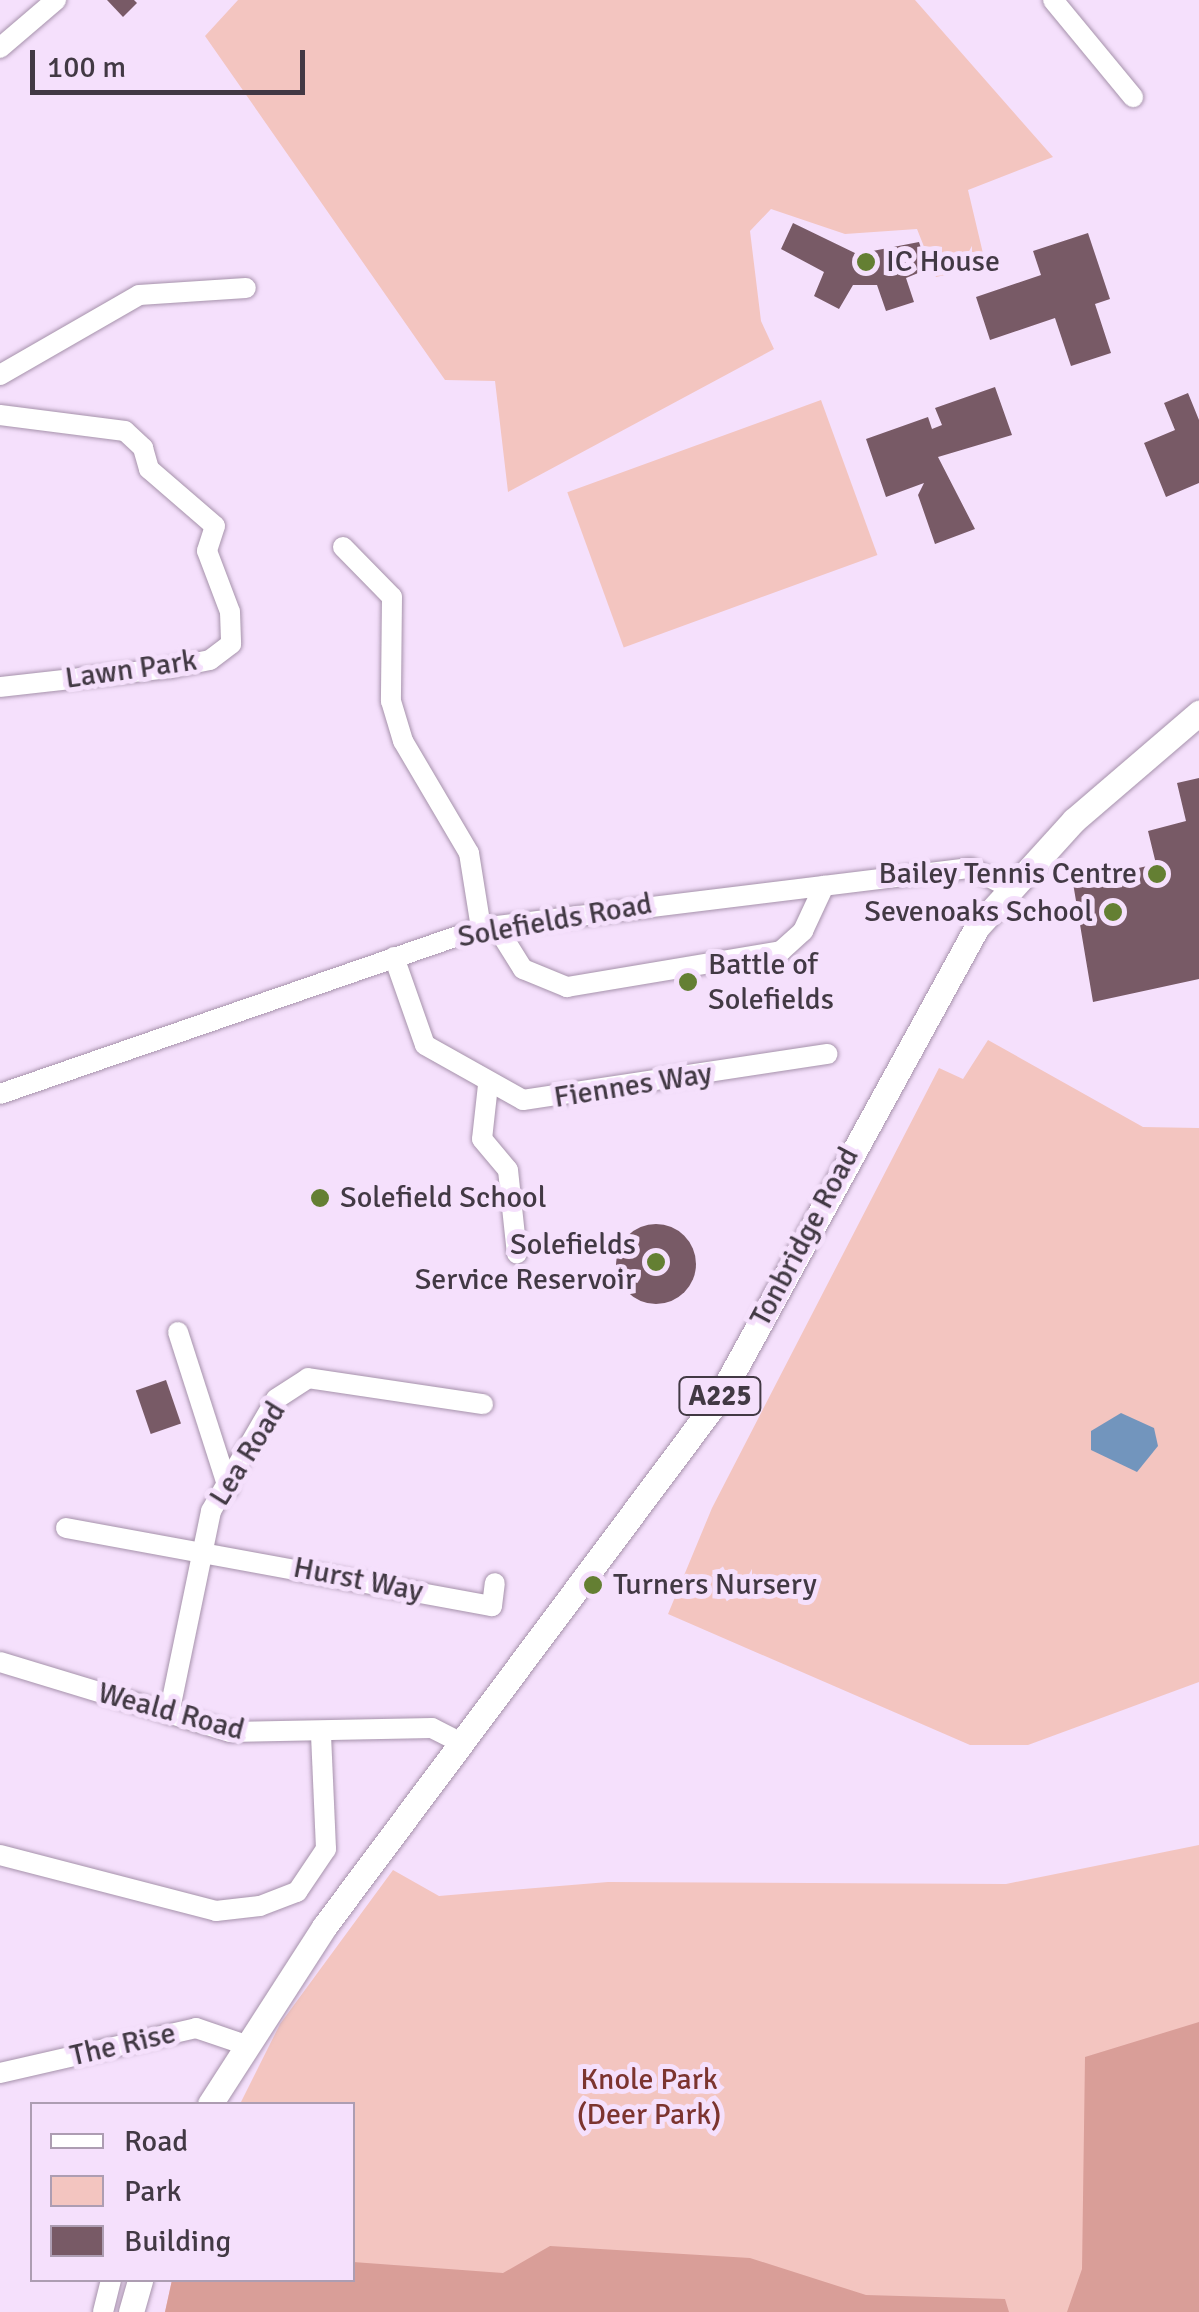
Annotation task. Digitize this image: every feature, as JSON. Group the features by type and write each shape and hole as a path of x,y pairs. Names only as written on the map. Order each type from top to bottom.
{"main road":[{"name":"Tonbridge Road","path":"243,2044 324,1927 718,1398 905,1051 1009,887 1199,713"},
{"name":"A225","path":"211,2102 243,2044"},
{"path":"131,2312 139,2282"}],"street":[{"path":"0,48 56,0"},
{"path":"1054,0 1133,96"},
{"path":"0,375 139,295 246,288"},
{"name":"Lawn Park","path":"0,415 124,431 143,448 149,469 215,526 207,551 231,644 210,660 170,668 0,687"},
{"path":"344,547 392,597 391,701 404,741 469,853 488,927 523,968 567,987 781,950 803,931 824,886"},
{"name":"Solefields Road","path":"0,1094 488,927 970,868 1009,887"},
{"name":"Fiennes Way","path":"394,956 425,1045 488,1085 543,1102 828,1054"},
{"path":"488,1085 482,1140 508,1170 517,1254"},
{"path":"178,1332 228,1488"},
{"name":"Lea Road","path":"169,1714 200,1549 276,1399 308,1378 483,1404"},
{"name":"Hurst Way","path":"66,1528 200,1549 492,1612 494,1582"},
{"name":"Weald Road","path":"0,1662 230,1732 321,1734 432,1728 462,1743"},
{"path":"0,1855 216,1912 260,1906 297,1892 326,1849 321,1734"},
{"name":"The Rise","path":"0,2073 196,2028 243,2044"},
{"path":"103,2312 110,2282"}],"green space":[{"path":"238,0 915,0 1053,157 968,190 986,266 936,277 917,229 845,234 771,209 750,231 761,321 774,349 508,492 495,381 445,380 205,36"},
{"path":"821,400 877,555 624,647 567,492"},
{"path":"988,1040 1143,1127 1199,1128 1199,1682 1028,1745 970,1745 668,1614 712,1508 939,1068 963,1079"},
{"name":"Knole Park (Deer Park)","path":"1199,1845 1199,2312 165,2312 172,2282 355,2282 355,2102 241,2102 280,2024 393,1870 439,1896 608,1882 1006,1884"}],"shaded area":[{"path":"1199,2022 1199,2312 1067,2312 1082,2269 1085,2057"},
{"path":"550,2246 750,2258 866,2295 1005,2299 1009,2312 165,2312 172,2282 355,2282 355,2262 503,2273"}],"water":[{"path":"1121,1413 1154,1428 1158,1446 1137,1472 1091,1450 1091,1431"}],"building":[{"path":"107,0 134,0 137,3 123,17"},
{"name":"IC House","path":"793,223 857,254 919,242 928,269 906,278 914,302 886,311 877,285 853,285 839,309 814,296 824,272 781,249"},
{"path":"1088,233 1110,299 1095,304 1111,353 1071,366 1055,318 990,340 976,297 1041,275 1033,251"},
{"path":"995,387 1012,435 938,457 975,529 935,544 918,495 924,483 886,497 866,439 928,417 932,429 942,425 935,408"},
{"path":"1188,393 1199,420 1199,483 1166,497 1144,443 1175,430 1164,403"},
{"name":"Bailey Tennis Centre","path":"1199,778 1199,979 1093,1002 1073,883 1156,864 1148,831 1186,821 1177,783"},
{"name":"Solefields Service Reservoir","path":"656,1224 671,1227 684,1236 693,1249 693,1279 684,1292 671,1301 656,1304 641,1301 628,1292 619,1279 616,1264 619,1249 628,1236 641,1227"},
{"path":"166,1380 181,1423 151,1434 136,1390"}],"place":[{"name":"IC House","path":"866,262"},
{"name":"Bailey Tennis Centre","path":"1157,874"},
{"name":"Sevenoaks School","path":"1113,912"},
{"name":"Battle of Solefields","path":"688,982"},
{"name":"Solefield School","path":"320,1198"},
{"name":"Solefields Service Reservoir","path":"656,1262"},
{"name":"Turners Nursery","path":"593,1585"}]}
